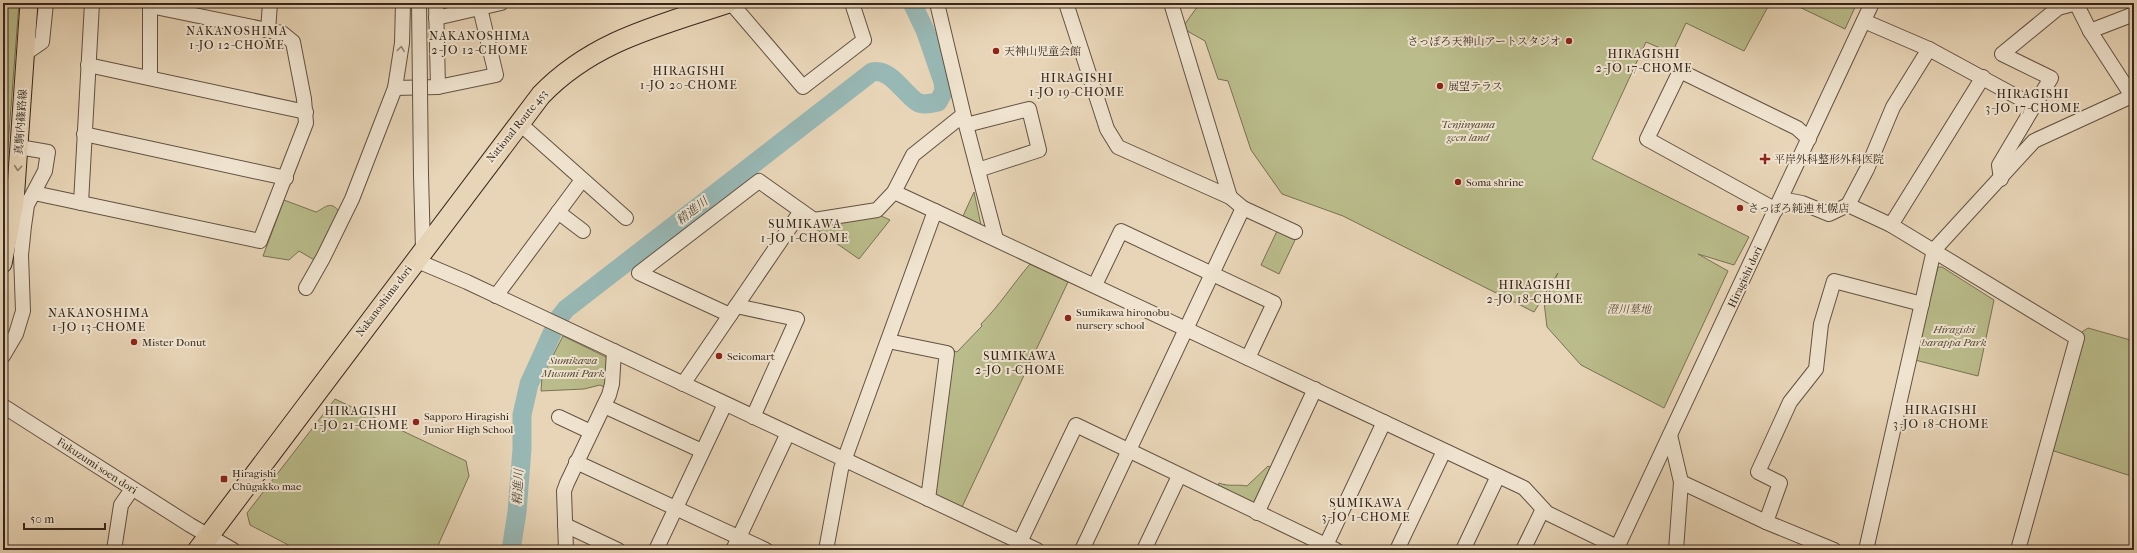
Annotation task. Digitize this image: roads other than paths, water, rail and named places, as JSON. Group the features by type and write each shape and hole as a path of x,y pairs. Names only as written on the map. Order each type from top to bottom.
{"highway":[{"name":"National Route 453","path":"419,255 518,122 549,87 575,65 594,52 632,35 727,3"},
{"name":"Nakanoshima dori","path":"203,543 419,255"}],"main road":[{"name":"真駒内篠路線","path":"3,264 13,216 29,3"}],"street":[{"path":"26,53 42,42 46,3"},
{"path":"81,203 92,3"},
{"path":"268,31 270,3"},
{"path":"306,288 324,258 352,199 395,88 402,43 403,3"},
{"path":"418,3 421,175 419,255 496,296 1037,550"},
{"path":"436,3 438,87"},
{"path":"436,18 501,3"},
{"path":"731,3 803,87 864,40 852,3"},
{"path":"937,3 964,120 996,239"},
{"path":"1066,3 1107,129 1118,147 1230,197 1243,208 1295,232"},
{"path":"1171,3 1230,197"},
{"name":"Hiragishi dori","path":"1616,548 1872,3"},
{"path":"1866,550 1934,250 2001,179 2034,141 2132,96 2090,31 2077,3 2058,8 2002,54 2051,78 1999,165 2001,179"},
{"path":"34,193 260,241 286,178 306,123 306,112 293,42 282,33 150,6 150,78"},
{"path":"395,88 438,87 496,75 480,8"},
{"path":"2090,31 2134,14"},
{"path":"1864,21 1929,49 2034,106"},
{"path":"1809,139 1797,128 1680,71 1647,139 1778,205 1802,203 1829,214 1848,205 1867,169 1893,107 1929,49"},
{"path":"88,65 306,112"},
{"path":"1891,225 1983,77"},
{"path":"753,417 797,319 733,310 639,273 759,181 814,220 877,210 894,192 912,154 964,120 1029,109 1040,150 978,170"},
{"path":"518,122 626,218"},
{"path":"84,134 286,178"},
{"path":"3,356 16,334 23,311 22,240 27,205 45,171 48,152 19,147"},
{"path":"496,296 582,180"},
{"path":"894,192 1095,285 1524,488 1547,513 1616,548"},
{"path":"1848,205 1891,225 2077,338 2018,550"},
{"path":"1082,550 1243,208"},
{"path":"683,384 801,210"},
{"path":"826,550 841,469 935,211"},
{"path":"558,212 583,231"},
{"path":"1095,285 1121,231 1274,302 1248,358"},
{"path":"1766,522 1780,483 1758,472 1790,402 1816,369 1820,324 1834,281 1922,304"},
{"path":"888,341 947,353 928,499"},
{"path":"566,550 564,491 576,462 604,406 612,384 614,351"},
{"path":"1257,513 1314,389"},
{"path":"656,550 725,404"},
{"name":"Fukuzumi soen dori","path":"3,406 132,489 203,543 233,550"},
{"path":"604,406 702,451"},
{"path":"559,417 591,432"},
{"path":"1020,542 1076,426 1331,548 1384,422"},
{"path":"736,544 788,433"},
{"path":"1670,435 1681,482 1676,550"},
{"path":"1397,550 1444,450"},
{"path":"576,462 676,508 736,544 766,550"},
{"path":"1144,550 1179,476"},
{"path":"1463,550 1498,476"},
{"path":"1681,482 1826,548"},
{"path":"114,550 121,506 132,489"},
{"path":"1523,550 1543,508"},
{"path":"565,525 618,550"}],"waterway":[{"name":"精進川","path":"511,550 517,512 522,449 522,415 529,384 559,318 566,309 872,72 879,72 891,77 917,102 925,104 938,102 944,91 943,82 925,30 912,3"}],"place":[{"name":"さっぽろ天神山アートスタジオ","path":"1569,41"},
{"name":"天神山児童会館","path":"996,51"},
{"name":"展望テラス","path":"1440,86"},
{"name":"平岸外科整形外科医院","path":"1765,159"},
{"name":"Soma shrine","path":"1458,182"},
{"name":"さっぽろ純連 札幌店","path":"1740,208"},
{"name":"Sumikawa hironobu nursery school","path":"1068,318"},
{"name":"Mister Donut","path":"134,342"},
{"name":"Seicomart","path":"719,356"},
{"name":"Sapporo Hiragishi Junior High School","path":"416,422"},
{"name":"Hiragishi Chūgakko mae","path":"224,479"}],"district":[{"name":"NAKANOSHIMA 1-JO 12-CHOME","path":"237,38"},
{"name":"NAKANOSHIMA 2-JO 12-CHOME","path":"480,43"},
{"name":"HIRAGISHI 2-JO 17-CHOME","path":"1644,61"},
{"name":"HIRAGISHI 1-JO 20-CHOME","path":"689,78"},
{"name":"HIRAGISHI 1-JO 19-CHOME","path":"1077,85"},
{"name":"HIRAGISHI 3-JO 17-CHOME","path":"2033,101"},
{"name":"SUMIKAWA 1-JO 1-CHOME","path":"805,231"},
{"name":"HIRAGISHI 2-JO 18-CHOME","path":"1535,292"},
{"name":"NAKANOSHIMA 1-JO 13-CHOME","path":"99,320"},
{"name":"SUMIKAWA 2-JO 1-CHOME","path":"1020,363"},
{"name":"HIRAGISHI 3-JO 18-CHOME","path":"1941,417"},
{"name":"HIRAGISHI 1-JO 21-CHOME","path":"361,418"},
{"name":"SUMIKAWA 3-JO 1-CHOME","path":"1366,510"}],"park label":[{"name":"Tenjinyama geen land","path":"1468,130"},
{"name":"澄川墓地","path":"1629,309"},
{"name":"Hiragishi harappa Park","path":"1954,335"},
{"name":"Sumikawa Musumi Park","path":"573,366"}]}
